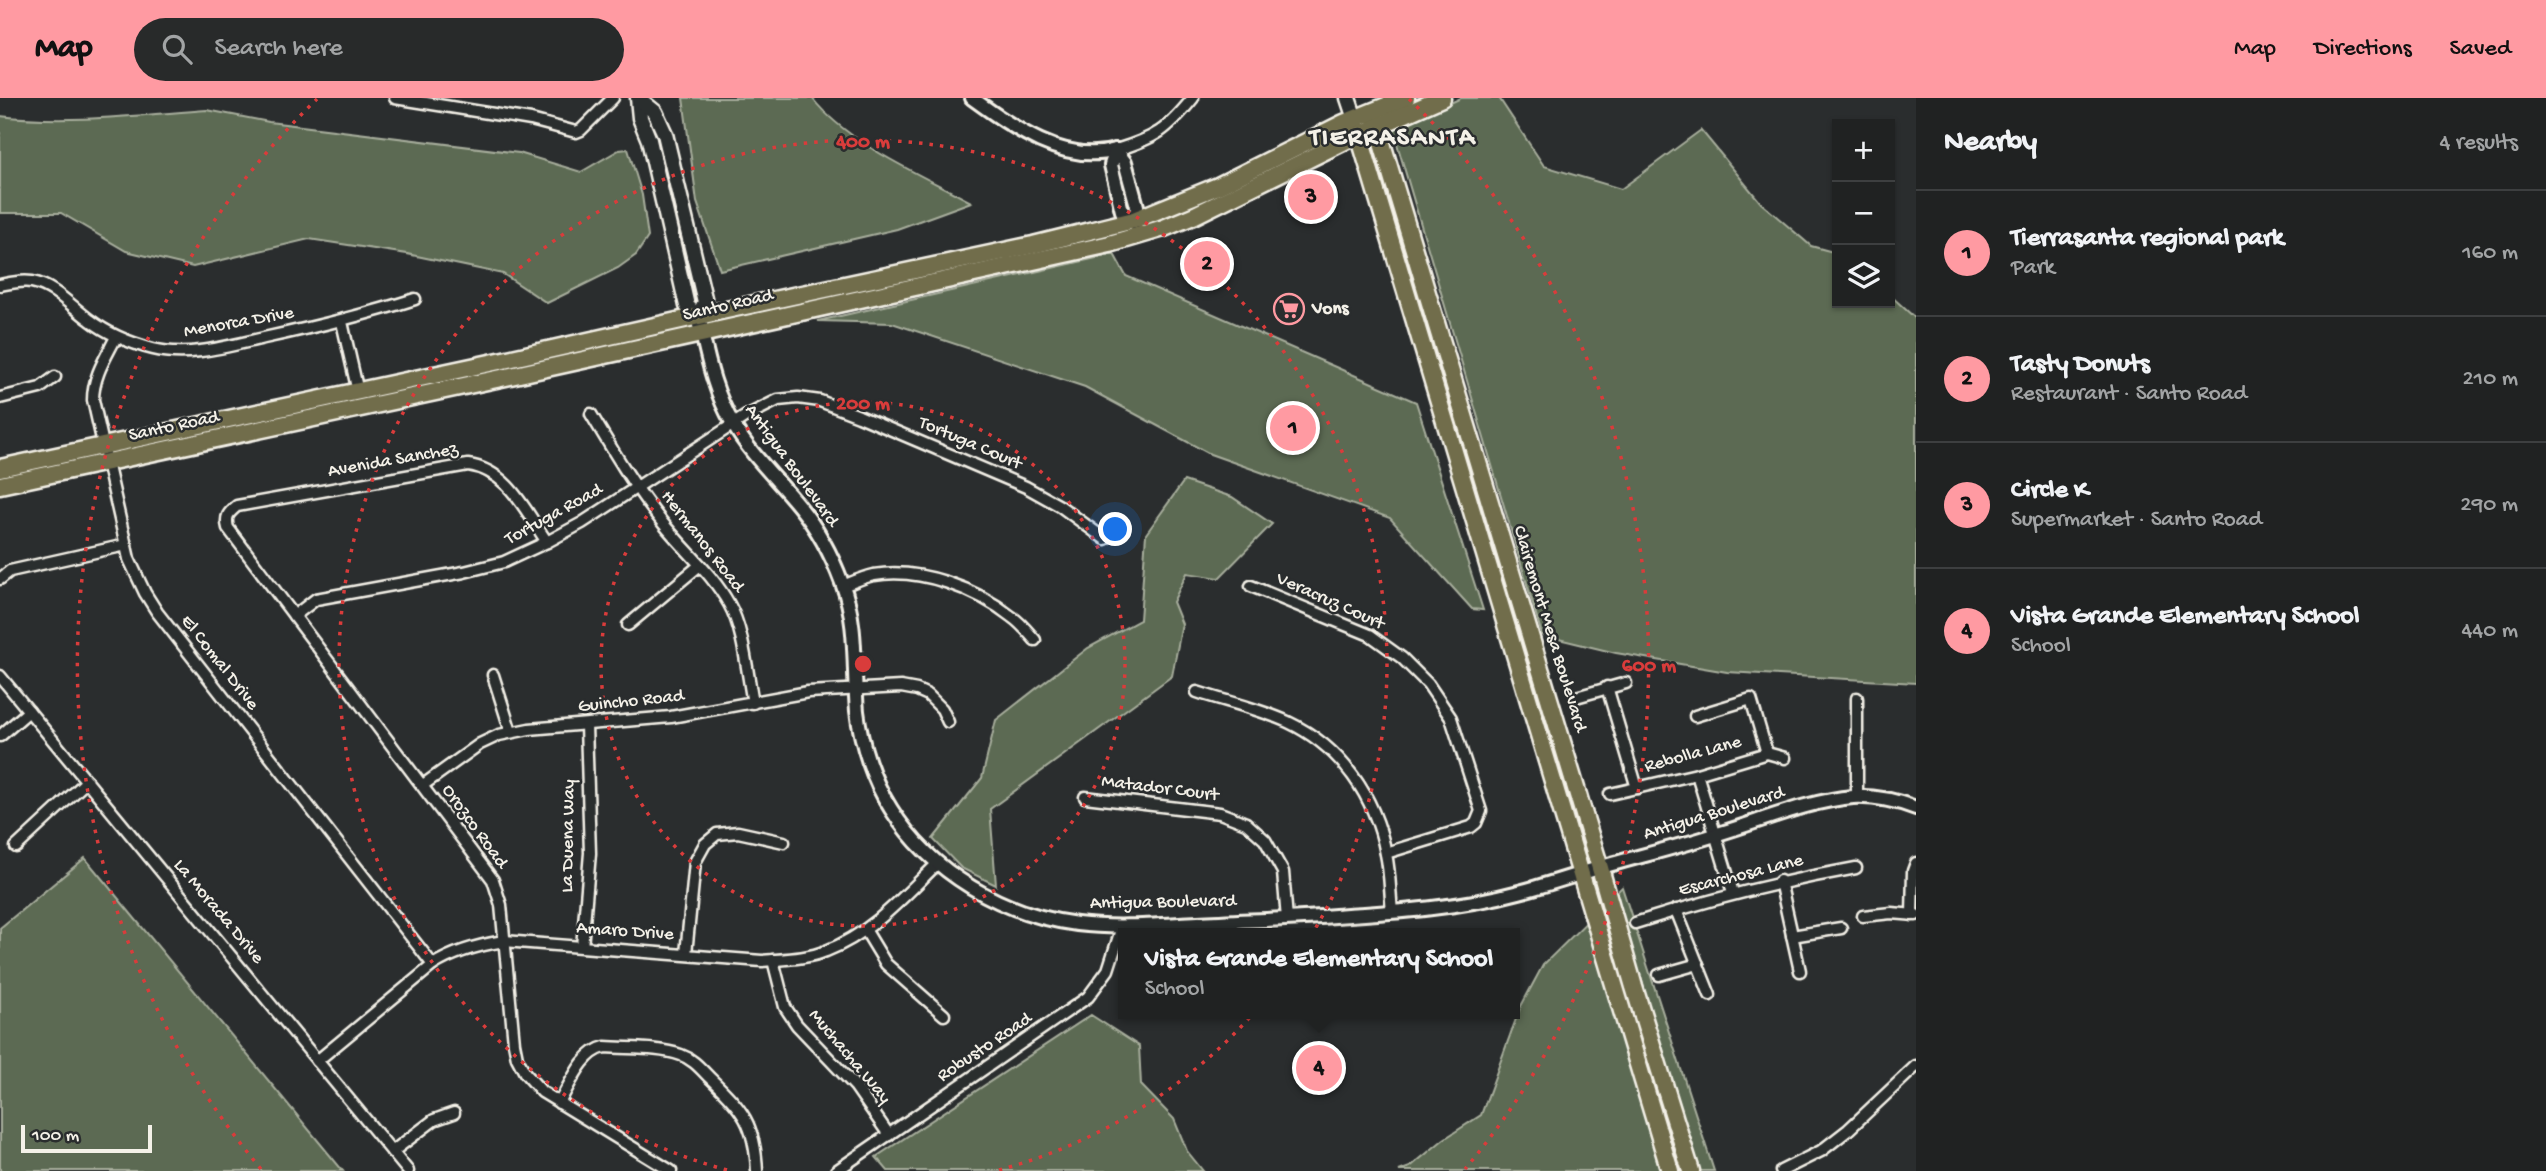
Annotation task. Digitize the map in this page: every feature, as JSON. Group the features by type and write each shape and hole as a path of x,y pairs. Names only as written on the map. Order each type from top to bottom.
{"main road":[{"name":"Clairemont Mesa Boulevard","path":"1348,98 1670,1171"},
{"name":"Santo Road","path":"0,468 1033,245 1136,228 1164,228 1229,200 1357,127 1370,105 1406,98"},
{"name":"Santo Road","path":"1357,127 1377,128 1442,98"},
{"name":"Antigua Boulevard","path":"639,99 655,111 666,134 705,302 698,317 702,333"},
{"name":"Clairemont Mesa Boulevard","path":"1370,105 1691,1171"},
{"name":"Santo Road","path":"0,485 1042,260 1136,228"}],"street":[{"path":"395,98 531,120 576,132 613,98"},
{"path":"972,98 1034,138 1072,152 1105,153 1147,141 1173,122 1193,98"},
{"path":"1116,150 1125,162 1137,206 1136,228"},
{"name":"Menorca Drive","path":"0,285 32,282 48,288 116,337 154,349 179,352 215,349 342,322 415,299"},
{"path":"342,322 358,392"},
{"name":"Antigua Boulevard","path":"702,333 713,382 733,424 744,441 802,509 821,538 844,586 855,643 856,691 862,737 869,762 890,808 918,845 937,864 977,891 1014,907 1076,924 1122,927 1287,919 1472,904 1715,835 1816,803 1857,797 1899,802 1916,808"},
{"name":"El Comal Drive","path":"116,337 93,386 93,400 129,559 145,593 157,612 433,965"},
{"path":"0,398 40,387 55,377"},
{"name":"Tortuga Court","path":"733,424 778,400 798,398 820,401 1026,487 1060,506 1105,540"},
{"name":"Hermanos Road","path":"591,414 637,487 662,522 715,582 736,618 754,703"},
{"name":"Tortuga Road","path":"294,616 316,598 464,572 504,562 582,523 733,424"},
{"name":"Avenida Sanchez","path":"228,528 228,514 237,506 468,465 478,466 504,481 547,542"},
{"name":"Orozco Road","path":"228,528 492,880 501,905 517,1058 525,1073 542,1092 671,1171"},
{"path":"0,579 10,571 126,545"},
{"path":"628,625 700,565"},
{"path":"844,586 872,575 900,573 937,578 995,604 1014,618 1035,640"},
{"name":"Veracruz Court","path":"1251,586 1370,635 1402,658 1419,675 1451,718 1481,811 1476,823 1471,827 1386,853"},
{"path":"492,675 511,732"},
{"name":"La Morada Drive","path":"0,676 408,1171"},
{"path":"1576,697 1626,682"},
{"name":"Guincho Road","path":"423,785 480,744 499,734 671,717 808,691 901,687 917,690 928,695 942,709 948,722"},
{"path":"1607,687 1637,788"},
{"path":"1197,692 1286,721 1317,738 1350,769 1370,803 1386,853 1392,912"},
{"path":"1857,698 1857,797"},
{"path":"1695,716 1751,699 1768,753"},
{"path":"0,736 29,711"},
{"name":"La Duena Way","path":"582,947 590,853 586,725"},
{"name":"Rebolla Lane","path":"1610,794 1697,774 1768,753 1785,758"},
{"path":"1697,774 1733,893"},
{"path":"16,847 87,781"},
{"name":"Matador Court","path":"1085,797 1220,813 1246,823 1265,840 1283,872 1287,919"},
{"path":"686,954 695,862 705,844 717,834 738,832 784,842"},
{"path":"1863,916 1891,913 1914,915 1913,871 1916,863"},
{"name":"Amaro Drive","path":"317,1060 433,965 443,958 480,945 504,941 762,961 825,952 866,931 937,864"},
{"name":"Escarchosa Lane","path":"1635,923 1780,881 1856,868"},
{"path":"1780,881 1800,971"},
{"path":"1676,910 1710,995"},
{"path":"1792,936 1841,928"},
{"path":"866,931 886,964 944,1015"},
{"name":"Robusto Road","path":"836,1171 1088,997 1108,970 1118,939"},
{"name":"Muchacha Way","path":"773,960 785,1007 797,1025 855,1086 889,1135"},
{"path":"1659,975 1698,964"},
{"path":"559,1103 588,1055 596,1049 606,1047 669,1052 684,1056 694,1062 738,1105 751,1129 756,1149 757,1171"},
{"path":"1781,1171 1821,1151 1848,1130 1916,1066"},
{"path":"393,1152 434,1121 454,1113"}],"green space":[{"path":"683,98 812,98 827,115 865,144 971,202 897,229 720,270 697,202"},
{"path":"1461,98 1499,98 1544,166 1621,189 1701,130 1761,203 1811,246 1832,252 1832,308 1895,308 1895,300 1916,319 1916,683 1727,672 1616,653 1542,635 1393,130"},
{"path":"207,110 269,122 519,153 581,172 619,150 628,149 642,195 648,237 636,255 618,268 547,303 503,274 407,254 309,239 193,267 126,251 61,213 0,213 0,116 77,119"},
{"path":"1114,254 1126,276 1416,402 1483,610 1472,609 1390,518 1210,454 1085,387 892,323 818,321"},
{"path":"1184,481 1232,497 1272,524 1219,578 1187,573 1173,602 1182,624 1172,676 990,809 996,885 961,868 933,839 982,778 996,720 1088,648 1140,620 1146,534"},
{"path":"85,858 343,1171 0,1171 0,928"},
{"path":"1622,887 1714,1171 1399,1171 1410,1167 1444,1139 1481,1115 1516,1019 1520,1019 1520,1008 1543,965"},
{"path":"1091,1015 1139,1046 1141,1085 1174,1119 1187,1151 1203,1171 888,1171 876,1157"}],"place":[{"name":"Circle K","path":"1311,197"},
{"name":"Tasty Donuts","path":"1207,264"},
{"name":"Vons","path":"1289,309"},
{"name":"Tierrasanta regional park","path":"1293,428"},
{"name":"Vista Grande Elementary School","path":"1319,1068"}],"district":[{"name":"TIERRASANTA","path":"1393,139"}]}
